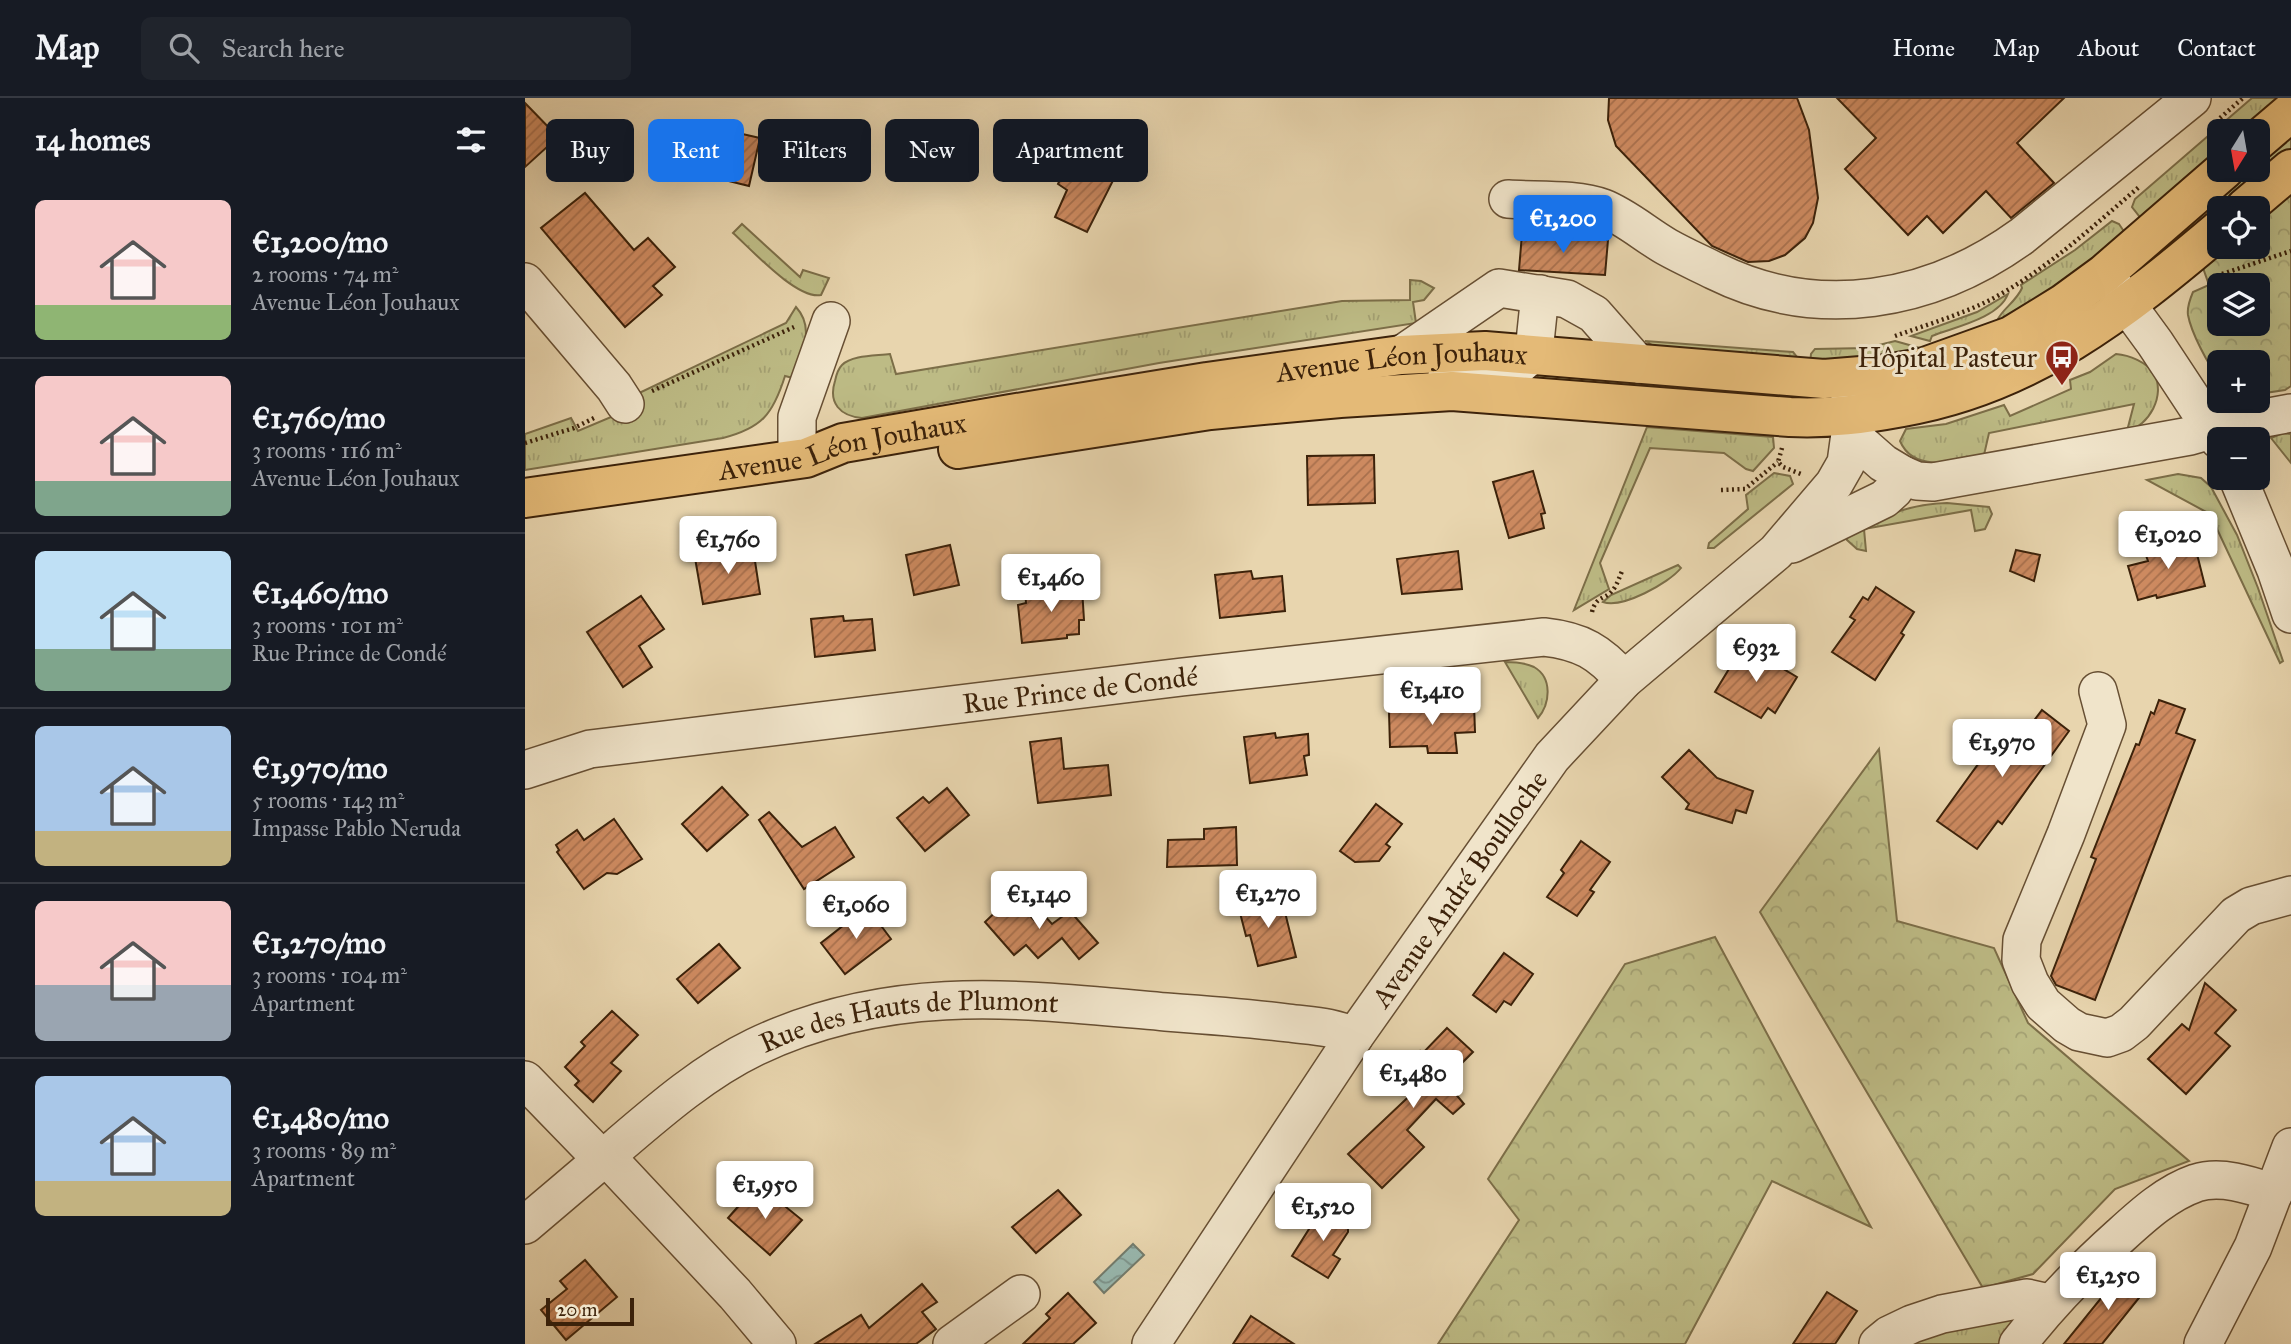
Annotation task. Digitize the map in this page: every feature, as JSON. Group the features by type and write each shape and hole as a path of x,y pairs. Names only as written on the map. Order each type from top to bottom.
{"main road":[{"path":"2270,130 2291,112"},
{"path":"2259,196 2291,169"},
{"name":"Avenue Léon Jouhaux","path":"525,498 802,458 843,443 1011,414 1401,355 1485,351 1811,378 1850,378 1922,368 2011,336 2063,304 2104,274 2210,182"},
{"path":"802,458 851,462 896,458 1210,410 1452,391 1821,418 1851,425 2006,378 2073,342 2127,306 2207,240"}],"street":[{"path":"1507,199 1602,208 1719,273 1768,292 1820,301 1851,301 1923,286 1957,275 1994,257 2192,98"},
{"path":"2104,274 2211,427"},
{"path":"525,282 614,387 625,404"},
{"path":"1485,351 1499,288"},
{"path":"1401,355 1499,288 1567,299 1594,314 1639,364"},
{"path":"1284,404 1328,381 1408,375 1507,375 1531,355 1540,295"},
{"path":"802,458 797,417 831,321"},
{"path":"1776,552 1834,484 1846,463 1851,425 1850,378"},
{"path":"2228,427 2291,414"},
{"path":"1851,425 1883,463 1917,481 1933,482 2190,436 2207,435"},
{"path":"1776,552 1884,499 1894,490 1903,475"},
{"path":"2243,490 2291,614"},
{"name":"Avenue André Boulloche","path":"1151,1344 1354,1037 1545,766 1624,680 1776,552"},
{"name":"Rue Prince de Condé","path":"525,770 590,749 1182,677 1544,637 1567,639 1590,649 1607,660 1624,680"},
{"path":"2098,691 2107,725 2022,940 2021,960 2029,983 2043,1004 2079,1032 2107,1038 2121,1033 2134,1023 2236,915 2251,906 2291,895"},
{"name":"Rue des Hauts de Plumont","path":"525,1225 662,1108 703,1079 754,1048 810,1024 868,1009 923,1000 1027,999 1340,1029 1354,1037"},
{"path":"525,1080 615,1166 710,1267 777,1344"},
{"path":"2203,1344 2253,1247 2291,1147"},
{"path":"2018,1344 2049,1303 2117,1238 2168,1196 2197,1183 2215,1180 2247,1184 2274,1193"},
{"path":"952,1344 1021,1294"},
{"path":"1878,1344 1889,1335 1912,1324 1942,1314 2027,1298 2049,1303"}],"path":[{"path":"2224,273 2291,251"},
{"path":"525,443 574,428 791,327 831,321"},
{"path":"1721,490 1745,489 1778,462 1784,440"},
{"path":"1778,462 1783,467 1808,476"},
{"path":"1592,612 1594,604 1601,597 1612,592 1623,569"}],"green space":[{"path":"2252,98 2287,98 2263,119 2228,119"},
{"path":"2291,130 2291,153 2270,171 2270,148"},
{"path":"2207,137 2207,167 2143,221 2132,207 2135,199"},
{"path":"2232,182 2257,182 2241,196 2216,196"},
{"path":"2291,191 2291,386 2285,390 2270,392 2270,350 2207,350 2207,359 2190,322 2188,312 2193,292 2207,286 2207,336 2270,336 2270,273 2207,273 2207,279 2202,265 2209,259 2270,259 2270,209"},
{"path":"2207,204 2207,226 2170,255 2160,244"},
{"path":"2112,221 2119,224 2127,236 2042,303 1997,321 2019,293 2021,285 2075,250"},
{"path":"742,224 800,277 803,270 829,278 821,295 800,290 762,261 733,233"},
{"path":"1410,280 1421,281 1434,288 1424,300 1413,302 1416,323 1159,363 862,418 842,411 833,396 839,368 858,358 890,354 896,374 1342,301 1410,300"},
{"path":"2008,294 1996,309 1964,325 1932,336 1930,341 1911,336 1977,312"},
{"path":"796,307 805,324 803,350 793,378 785,376 776,400 757,424 723,438 525,470 525,434 571,418 578,431 642,404 637,394 786,323"},
{"path":"1645,341 1793,352 1797,357 1795,363 1654,346"},
{"path":"1895,341 1927,350 1810,365 1811,354 1815,349 1867,348"},
{"path":"2116,354 2142,363 2151,370 2157,382 2157,400 2148,416 2135,428 2127,431 2134,404 1989,433 1984,455 1949,462 1926,462 1915,458 1900,441 1906,429 1946,424 2004,405 2010,416 2071,389 2070,380 2090,372"},
{"path":"1539,369 1789,390 1785,403 1537,379"},
{"path":"1647,427 1773,437 1774,448 1753,471 1724,453 1650,448 1600,563 1609,589 1574,610"},
{"path":"2283,433 2291,434 2291,463 2271,438"},
{"path":"1774,473 1790,476 1793,484 1714,548 1708,548 1709,543 1748,509 1746,495"},
{"path":"2178,474 2201,478 2207,483 2207,490 2213,490 2237,535 2283,661 2280,663 2210,514 2147,480"},
{"path":"1947,503 1989,507 1992,514 1985,529 1975,531 1971,510 1864,529 1866,551 1857,549 1847,540 1847,537 1870,523 1895,512"},
{"path":"1678,565 1681,568 1675,574 1645,593 1622,602 1603,602 1611,595"},
{"path":"1505,662 1534,667 1544,678 1548,691 1547,699 1538,718"},
{"path":"1879,749 1897,921 1994,948 2028,1023 2189,1161 2115,1189 2033,1274 1983,1288 1760,912"},
{"path":"1715,937 1871,1227 1772,1181 1685,1344 1438,1344 1519,1220 1488,1179 1625,964"},
{"path":"2022,1308 2007,1344 1897,1344"}],"water":[{"path":"1133,1244 1144,1255 1104,1293 1094,1282"}],"building":[{"path":"1609,98 1797,98 1809,130 1818,198 1813,223 1805,238 1785,255 1769,261 1748,262 1712,246 1616,146 1608,120"},
{"path":"1837,98 2064,98 2017,143 2054,183 2011,218 1986,191 1943,233 1927,216 1908,235 1845,169 1876,138"},
{"path":"525,103 546,125 546,148 525,167"},
{"path":"744,134 758,138 749,186 733,182 744,182"},
{"path":"1112,182 1087,232 1055,217 1067,190 1058,184"},
{"path":"585,193 634,250 648,238 675,267 653,286 662,295 625,327 541,228"},
{"path":"1522,234 1608,240 1605,275 1519,270"},
{"path":"1374,455 1375,503 1308,505 1307,456"},
{"path":"1533,471 1545,513 1541,514 1544,528 1509,538 1493,482"},
{"path":"2193,538 2205,586 2138,600 2128,566 2148,561 2144,550"},
{"path":"950,545 959,585 914,595 906,555"},
{"path":"753,548 760,594 703,604 695,558"},
{"path":"2016,550 2040,555 2034,581 2010,571"},
{"path":"1458,551 1462,589 1402,594 1397,559"},
{"path":"1251,571 1253,579 1282,576 1285,611 1220,618 1215,575"},
{"path":"1061,586 1062,590 1082,588 1084,620 1079,620 1079,634 1022,643 1018,605 1026,603 1025,590"},
{"path":"1876,587 1914,612 1901,633 1904,635 1875,680 1832,652 1855,620 1850,617 1863,597 1868,600"},
{"path":"641,596 664,629 639,646 652,667 623,687 587,632"},
{"path":"843,616 844,621 872,619 875,650 815,657 811,619"},
{"path":"1748,648 1797,677 1775,713 1768,708 1761,718 1715,692 1732,664 1737,666"},
{"path":"2159,700 2185,709 2176,733 2195,740 2095,1000 2056,985 2051,976 2096,859 2091,857 2136,744 2139,745 2151,712 2154,714"},
{"path":"1474,704 1475,732 1455,733 1457,753 1428,753 1427,746 1390,747 1389,712 1426,711 1426,705"},
{"path":"2042,710 2069,731 2002,824 1998,821 1977,849 1937,821 2007,724 2023,735"},
{"path":"1275,733 1276,738 1308,734 1309,755 1304,756 1307,775 1250,783 1244,737"},
{"path":"1061,738 1064,769 1108,765 1111,795 1038,803 1030,742"},
{"path":"1689,750 1717,778 1753,791 1746,813 1736,810 1732,823 1686,809 1689,804 1662,777"},
{"path":"722,787 748,815 707,851 682,824"},
{"path":"947,788 969,815 925,851 897,818 923,797 929,803"},
{"path":"1376,804 1402,824 1386,844 1390,847 1379,861 1355,862 1340,851"},
{"path":"769,812 802,847 835,827 854,857 804,889 759,820"},
{"path":"614,819 642,859 617,874 607,873 584,889 557,852 559,850 556,845 577,830 584,840"},
{"path":"1236,827 1237,865 1167,867 1168,840 1204,839 1204,829"},
{"path":"1581,841 1610,862 1590,890 1594,892 1577,916 1547,897"},
{"path":"1281,896 1296,957 1258,966 1238,905"},
{"path":"1008,900 1015,907 1020,904 1034,920 1042,913 1052,924 1070,911 1098,943 1079,959 1062,938 1038,958 1026,945 1014,955 985,922"},
{"path":"867,907 891,939 845,974 821,943"},
{"path":"719,944 740,968 698,1003 677,979"},
{"path":"1504,953 1533,974 1511,1005 1504,1001 1496,1012 1473,995"},
{"path":"2205,983 2236,1010 2215,1033 2230,1046 2186,1094 2148,1059 2182,1024 2189,1030"},
{"path":"612,1011 638,1035 611,1063 621,1071 593,1102 575,1085 579,1081 565,1067 585,1046 581,1042"},
{"path":"1447,1028 1473,1052 1452,1073 1457,1078 1449,1086 1464,1104 1453,1114 1436,1099 1407,1130 1424,1147 1382,1188 1348,1154 1421,1085 1403,1068 1420,1051 1422,1054"},
{"path":"1058,1190 1081,1215 1036,1253 1012,1227"},
{"path":"750,1193 761,1203 770,1194 802,1220 770,1255 728,1218"},
{"path":"1323,1207 1348,1223 1348,1232 1333,1255 1340,1259 1328,1278 1292,1256"},
{"path":"585,1260 617,1297 566,1340 541,1310 567,1289 560,1281"},
{"path":"2126,1273 2147,1288 2102,1344 2064,1344 2114,1282 2117,1285"},
{"path":"922,1284 937,1302 922,1312 936,1329 916,1344 815,1344 861,1315 869,1328"},
{"path":"1827,1292 1857,1311 1835,1344 1793,1344"},
{"path":"1068,1293 1096,1323 1073,1344 1023,1344 1050,1318 1046,1314"},
{"path":"1251,1316 1294,1344 1233,1344"}],"place":[{"name":"Hôpital Pasteur","path":"2062,387"}]}
